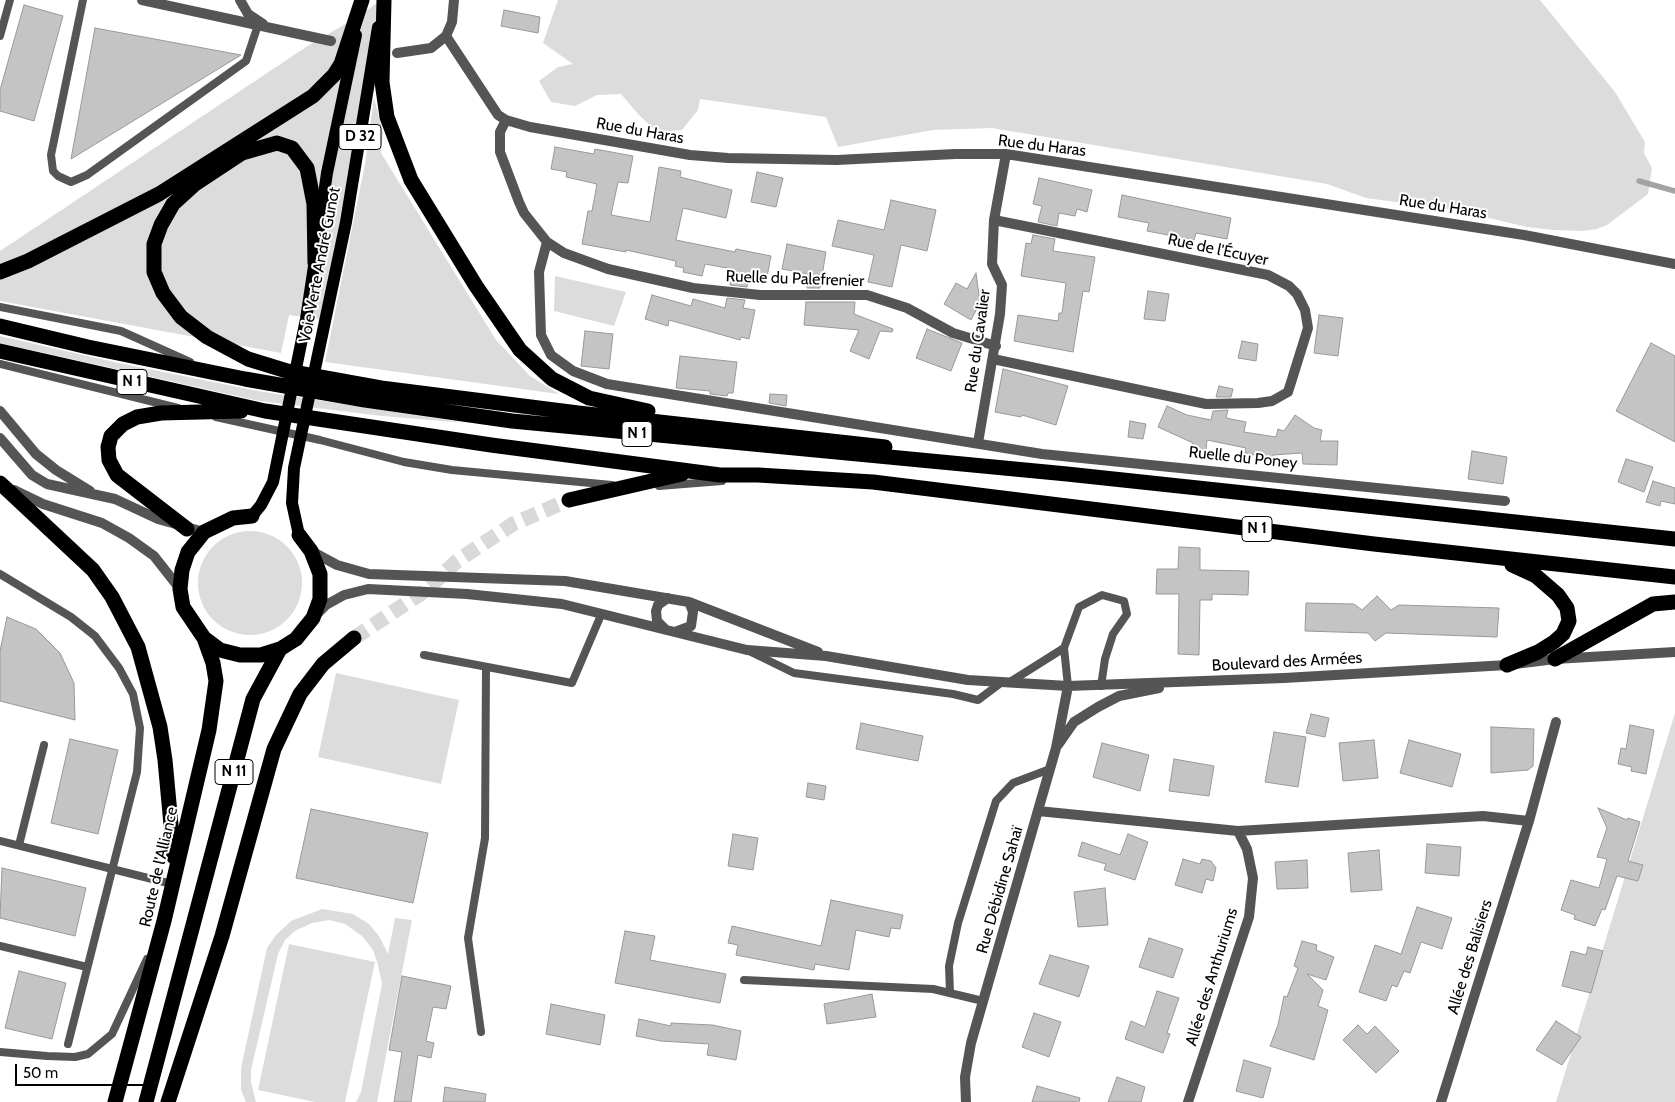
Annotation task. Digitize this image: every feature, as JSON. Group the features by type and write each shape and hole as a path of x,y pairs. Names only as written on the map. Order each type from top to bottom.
{"highway":[{"path":"0,272 28,262 159,194 313,96 334,75 341,64 347,52 362,0"},
{"path":"384,0 382,93 387,117 401,157 432,217 511,339 552,379 579,394 619,406 713,424 728,429"},
{"path":"315,263 314,204 307,168 292,148 277,143 242,153 195,184 173,204 161,225 154,244 154,272 163,293 181,317 207,337 248,359 287,371 381,388 578,413 1051,467 1067,474"},
{"name":"N 1","path":"0,326 88,347 210,372 365,400 512,421 1067,474 1675,539"},
{"name":"N 1","path":"0,351 265,411 490,445 720,475 785,476 883,483 1461,554 1675,577"},
{"path":"187,528 118,475 109,460 108,447 115,430 138,417 161,413 265,411"},
{"path":"569,500 693,472"},
{"path":"0,482 93,570 112,597 138,647 160,727 176,868"},
{"path":"252,516 233,518 204,532 188,552 182,570 180,589 183,607 204,638 220,650 240,655 261,655 280,649 296,640 313,618 320,599 321,582 311,551 299,535"},
{"path":"1461,554 1526,570 1548,585 1567,608 1569,621 1563,634 1538,652 1507,665"},
{"path":"1555,659 1653,604 1675,602"},
{"name":"Route de l'Alliance","path":"115,1102 164,921 209,730 216,680 213,663 204,638"},
{"path":"168,1102 222,936 274,749 300,694 323,664 354,638"},
{"name":"N 11","path":"146,1102 253,699 280,649"}],"main road":[{"name":"Voie Verte André Gunot","path":"252,516 273,482 305,324 327,173 350,68 362,0"},
{"name":"Voie Verte André Gunot","path":"299,535 292,503 294,468 346,222 384,0"}],"street":[{"path":"142,0 168,2 270,28 331,41"},
{"path":"240,0 248,14 270,28"},
{"path":"397,53 431,48 446,36 452,22 454,0"},
{"name":"Rue du Haras","path":"446,36 486,100 506,120 530,127 681,153 728,158 837,160 955,154 1006,154 1524,235 1675,264"},
{"name":"Ruelle du Palefrenier","path":"506,120 500,132 500,152 524,213 548,242 564,253 594,265 667,284 760,295 850,294 879,298 907,308 953,333 996,346"},
{"name":"Rue du Cavalier","path":"978,444 996,346 1002,286 992,264 994,220 1006,154"},
{"name":"Rue de l'Écuyer","path":"993,359 1196,403 1258,403 1272,401 1288,392 1292,385 1308,328 1305,310 1297,294 1289,286 1268,275 994,220"},
{"name":"Ruelle du Poney","path":"548,242 539,272 540,335 551,355 573,371 607,384 1042,454 1505,501"},
{"path":"0,411 36,454 56,470 93,493"},
{"path":"0,438 24,466 40,479 66,488 93,493 115,500 158,520 204,532"},
{"path":"0,482 23,496 102,523 129,538 154,556 180,589"},
{"path":"311,551 338,565 369,574 564,581 689,602 826,656"},
{"path":"313,618 326,605 344,595 368,589 467,594 562,604 747,650 826,656"},
{"path":"668,598 658,605 656,611 657,621 670,631"},
{"path":"670,631 690,626 693,612 689,602"},
{"name":"Boulevard des Armées","path":"826,656 968,680 1101,686 1507,665 1555,659 1675,652"},
{"path":"1056,748 1074,722 1119,696 1193,681"},
{"name":"Rue Débidine Sahaï","path":"966,1102 965,1077 968,1060 983,1001 1056,748 1068,686"},
{"name":"Allée des Balisiers","path":"1441,1102 1529,821 1556,722"},
{"path":"1038,811 1238,831 1483,816 1529,821"},
{"name":"Allée des Anthuriums","path":"1188,1102 1249,917 1253,878 1247,849 1238,831"}],"lane":[{"path":"0,36 10,0"},
{"path":"83,0 51,155 53,171 58,176 71,182 87,174 246,61 258,25"},
{"path":"0,307 121,331 210,372"},
{"path":"0,364 197,413 320,440 404,462 452,470 629,486 785,476"},
{"path":"0,574 72,617 95,636 119,668 132,694 140,728 137,772 68,1044"},
{"path":"1068,686 1064,648 1079,607 1102,595 1124,601 1127,614 1113,634 1105,660 1101,686"},
{"path":"424,655 572,683 601,615"},
{"path":"747,650 794,673 953,694 978,700 1064,648"},
{"path":"481,1032 468,938 485,838 486,667"},
{"path":"19,845 44,745"},
{"path":"950,993 949,966 958,923 996,801 1013,783 1050,769"},
{"path":"0,840 172,884"},
{"path":"0,1052 75,1057 88,1054 101,1045 112,1034 164,921"},
{"path":"0,946 87,967"},
{"path":"744,980 933,989 983,1001"}],"shaded area":[{"path":"381,0 324,320 289,315 281,353 0,301 0,251 306,47 359,16"},
{"path":"558,0 1540,0 1615,92 1645,142 1644,153 1652,168 1648,194 1607,225 1597,229 1582,231 1553,230 1527,227 1455,210 1366,198 1327,184 992,128 933,130 838,147 826,117 700,99 698,110 682,130 657,132 621,94 597,95 575,106 551,102 539,81 558,67 573,64 543,43"},
{"path":"374,97 383,133 381,153 496,340 530,376 559,394 325,362 365,164"},
{"path":"555,276 626,292 614,326 554,311"},
{"path":"0,336 114,362 258,391 467,423 382,416 259,401 0,343"},
{"path":"250,531 270,535 287,546 298,563 302,583 298,603 287,620 270,631 250,635 230,631 213,620 202,603 198,583 202,563 213,546 230,535"},
{"path":"336,673 459,700 441,784 318,757"},
{"path":"1675,713 1675,1102 1556,1102"},
{"path":"322,909 353,914 369,924 379,936 388,954 395,918 412,920 377,1102 356,1102 361,1092 382,984 378,965 373,950 362,936 345,924 329,920 312,923 295,931 285,940 278,954 251,1070 251,1082 256,1102 246,1102 241,1090 241,1068 267,948 276,935 291,921"},
{"path":"289,944 375,962 345,1102 315,1102 258,1090"}],"building":[{"path":"24,5 63,16 34,121 0,111 0,90"},
{"path":"504,10 540,17 538,33 501,26"},
{"path":"95,28 241,55 71,159"},
{"path":"555,147 594,154 595,149 633,156 628,183 618,182 611,215 650,222 659,167 681,171 680,177 732,190 726,218 683,208 676,240 735,252 736,249 771,256 767,277 750,274 747,287 730,285 732,269 705,264 702,276 683,272 684,268 675,266 676,261 626,250 626,252 582,244 588,211 592,211 597,184 566,177 567,172 551,169"},
{"path":"757,172 783,178 776,207 751,202"},
{"path":"1039,178 1092,190 1087,212 1077,209 1075,216 1059,213 1057,226 1038,222 1042,206 1033,204"},
{"path":"1122,195 1231,218 1227,239 1196,233 1194,240 1147,231 1149,223 1118,217"},
{"path":"891,200 936,210 927,251 901,245 892,287 868,282 874,255 832,246 838,220 884,230"},
{"path":"1033,235 1055,239 1053,251 1095,257 1089,292 1083,291 1073,352 1014,341 1018,315 1058,321 1059,313 1062,313 1066,283 1021,276 1026,243 1031,244"},
{"path":"787,244 826,252 820,288 807,288 808,274 782,269"},
{"path":"976,273 980,303 971,320 944,304 956,283 967,289"},
{"path":"1148,291 1169,294 1165,321 1144,319"},
{"path":"652,295 691,306 693,299 725,308 727,298 745,300 743,308 755,310 749,339 741,337 740,340 669,320 668,326 645,319"},
{"path":"806,302 855,302 854,314 893,329 892,332 880,331 869,359 850,351 859,330 804,325"},
{"path":"1319,315 1343,318 1338,356 1314,353"},
{"path":"927,329 962,343 951,371 916,358"},
{"path":"585,331 613,334 609,369 581,366"},
{"path":"1242,341 1258,344 1256,361 1238,358"},
{"path":"1651,343 1675,356 1675,442 1616,411"},
{"path":"680,356 737,362 733,393 728,393 727,396 710,394 710,391 676,388"},
{"path":"1003,369 1068,386 1056,425 1022,415 1021,417 995,412"},
{"path":"1219,386 1233,389 1231,397 1216,397"},
{"path":"770,394 787,395 786,406 769,403"},
{"path":"1167,406 1187,415 1211,420 1213,411 1228,410 1226,418 1246,422 1244,432 1276,437 1278,429 1284,431 1295,415 1314,428 1322,430 1320,441 1338,441 1337,465 1303,464 1302,453 1273,455 1273,458 1264,457 1245,453 1246,448 1207,440 1206,450 1192,447 1193,443 1158,427"},
{"path":"1130,421 1146,424 1143,439 1128,437"},
{"path":"1472,451 1507,457 1503,484 1468,479"},
{"path":"1626,459 1653,467 1644,492 1618,482"},
{"path":"1653,481 1675,488 1675,504 1661,501 1660,506 1646,502"},
{"path":"1179,547 1200,548 1200,570 1249,571 1248,595 1212,594 1212,600 1200,600 1199,655 1178,654 1179,594 1156,594 1157,569 1178,569"},
{"path":"1377,596 1391,610 1399,605 1499,608 1497,637 1386,633 1375,641 1368,633 1305,631 1306,603 1354,604 1362,610"},
{"path":"7,617 36,629 60,653 74,683 75,720 0,701 0,651"},
{"path":"1311,714 1329,718 1325,737 1306,733"},
{"path":"861,723 923,736 918,761 856,749"},
{"path":"1630,725 1654,730 1646,774 1631,771 1632,767 1618,764 1621,748 1626,749"},
{"path":"1491,727 1534,729 1533,766 1528,770 1491,773"},
{"path":"1274,732 1306,737 1298,787 1265,782"},
{"path":"70,739 118,750 98,834 51,823"},
{"path":"1374,740 1378,778 1343,781 1339,743"},
{"path":"1409,740 1461,754 1452,787 1400,773"},
{"path":"1102,743 1149,755 1140,791 1093,777"},
{"path":"1174,759 1214,766 1209,796 1169,791"},
{"path":"808,783 826,786 824,800 806,797"},
{"path":"1598,808 1627,820 1628,818 1640,822 1628,861 1643,865 1638,881 1617,876 1605,910 1602,909 1595,926 1574,919 1575,915 1561,910 1571,880 1599,888 1607,859 1597,857 1607,828"},
{"path":"311,809 428,833 413,903 296,878"},
{"path":"733,834 758,838 753,870 728,866"},
{"path":"1128,834 1148,842 1135,880 1104,870 1106,864 1078,856 1082,842 1120,855"},
{"path":"1427,844 1461,847 1459,876 1425,873"},
{"path":"1379,850 1382,890 1351,892 1348,853"},
{"path":"1183,859 1200,864 1202,859 1211,861 1216,868 1213,881 1206,879 1202,893 1175,885"},
{"path":"1307,860 1308,888 1277,889 1275,862"},
{"path":"2,868 86,888 75,936 0,918"},
{"path":"1105,888 1108,925 1078,927 1074,892"},
{"path":"831,900 903,915 900,929 891,928 889,937 856,930 849,970 815,964 814,970 736,955 738,945 728,943 732,926 821,946"},
{"path":"1417,907 1452,918 1442,949 1421,942 1410,973 1404,971 1397,987 1392,985 1386,1001 1359,992 1375,945 1401,954"},
{"path":"625,931 655,936 650,960 726,974 720,1003 615,983"},
{"path":"1149,938 1183,949 1173,978 1139,967"},
{"path":"1302,941 1317,945 1316,950 1334,957 1326,980 1307,974 1323,990 1318,1006 1328,1010 1314,1060 1270,1046 1278,1025 1284,996 1287,997 1298,968 1294,966"},
{"path":"1588,947 1603,951 1591,993 1562,986 1571,951 1586,955"},
{"path":"1050,955 1089,966 1079,997 1039,984"},
{"path":"19,971 66,983 52,1039 5,1028"},
{"path":"402,976 451,986 446,1009 433,1007 426,1041 434,1043 431,1058 418,1055 411,1102 394,1102 402,1052 389,1050"},
{"path":"1157,991 1179,998 1167,1033 1170,1034 1163,1053 1125,1039 1131,1021 1145,1027"},
{"path":"872,994 876,1017 827,1024 824,1004"},
{"path":"551,1004 605,1015 600,1045 546,1034"},
{"path":"1034,1013 1061,1022 1049,1057 1022,1047"},
{"path":"639,1019 671,1026 671,1023 712,1025 741,1031 736,1060 707,1055 709,1044 661,1041 636,1036"},
{"path":"1556,1021 1581,1037 1562,1065 1536,1050"},
{"path":"1358,1025 1367,1034 1375,1026 1399,1051 1376,1073 1343,1040"},
{"path":"1244,1060 1271,1068 1263,1098 1236,1091"},
{"path":"1117,1077 1145,1087 1141,1102 1108,1102"},
{"path":"1037,1086 1080,1098 1079,1102 1032,1102"},
{"path":"445,1087 486,1094 485,1102 443,1102"}],"waterway":[{"path":"1639,181 1675,191"}],"tunnel":[{"path":"331,41 382,50"},
{"path":"354,638 426,590 457,561 513,524 569,500"}]}
